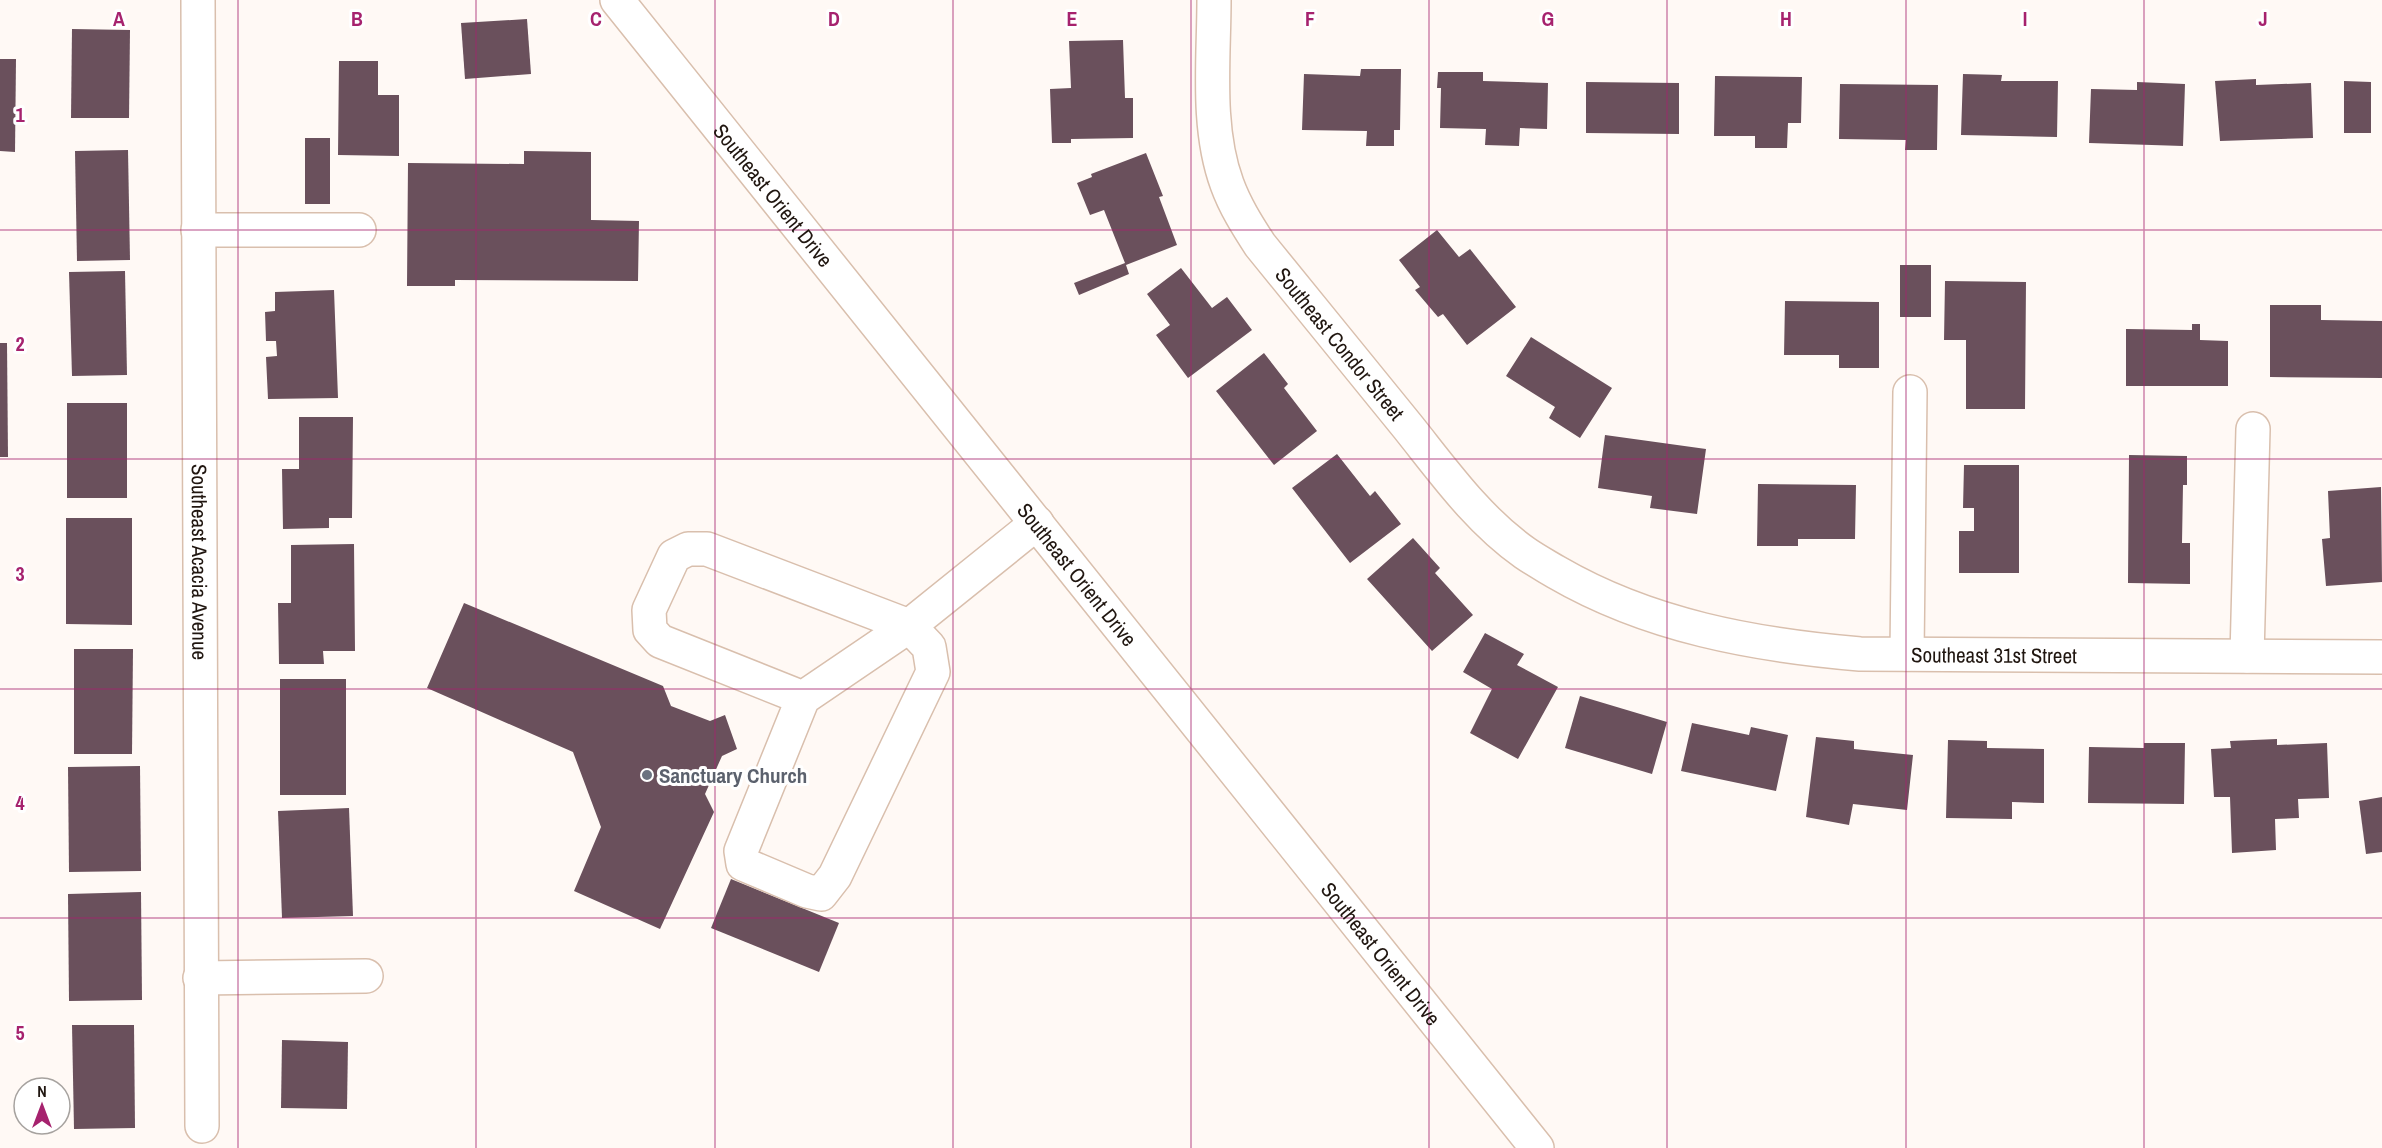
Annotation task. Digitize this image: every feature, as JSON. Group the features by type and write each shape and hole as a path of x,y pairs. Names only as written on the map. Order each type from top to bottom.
{"street":[{"name":"Southeast Acacia Avenue","path":"198,0 202,1125"},
{"name":"Southeast Orient Drive","path":"617,0 1537,1148"},
{"name":"Southeast Condor Street","path":"1214,0 1214,112 1219,148 1226,182 1239,212 1260,245 1476,510 1525,554 1615,602"},
{"path":"198,230 359,230"},
{"path":"1906,654 1910,392"},
{"path":"2247,656 2253,429"},
{"path":"803,698 660,641 650,630 649,610 674,556 688,549 707,549 909,626 929,647 933,672 836,876 821,894 807,891 743,864 741,851 803,698 909,626 1037,522"},
{"name":"Southeast 31st Street","path":"1615,602 1697,629 1762,643 1860,654 2382,657"},
{"path":"200,978 366,976"}],"building":[{"path":"527,19 531,74 465,79 461,23"},
{"path":"72,29 130,30 129,118 71,118"},
{"path":"1123,40 1125,98 1133,98 1133,138 1071,139 1071,143 1052,143 1050,89 1071,88 1069,41"},
{"path":"0,59 16,59 15,152 0,151"},
{"path":"339,61 378,61 378,95 399,95 399,156 338,155"},
{"path":"1361,69 1401,69 1400,130 1394,130 1394,146 1366,146 1367,131 1302,130 1304,74 1360,76"},
{"path":"1438,72 1483,72 1483,81 1548,83 1547,129 1520,128 1519,146 1485,145 1486,129 1440,128 1441,88 1437,88"},
{"path":"1963,74 2002,75 2001,81 2058,81 2057,137 1961,135"},
{"path":"1715,76 1802,77 1801,123 1788,123 1787,148 1755,148 1755,136 1714,136"},
{"path":"2256,79 2256,85 2311,83 2313,138 2220,141 2215,81"},
{"path":"2344,81 2371,82 2371,133 2344,133"},
{"path":"1586,82 1679,83 1679,134 1586,133"},
{"path":"2137,82 2185,84 2183,146 2089,143 2091,89 2137,90"},
{"path":"1840,84 1938,85 1937,150 1905,150 1906,140 1839,139"},
{"path":"305,138 330,138 330,204 305,204"},
{"path":"128,150 130,260 77,261 75,151"},
{"path":"524,151 591,152 591,220 639,221 638,281 455,280 455,286 407,286 408,163 524,164"},
{"path":"1146,153 1163,196 1159,197 1177,245 1126,265 1129,274 1079,295 1074,283 1125,263 1104,210 1090,215 1077,183 1092,177 1091,174"},
{"path":"1437,230 1459,257 1470,249 1516,307 1467,345 1443,314 1438,317 1415,290 1420,287 1399,260"},
{"path":"1900,265 1931,265 1931,317 1900,317"},
{"path":"1181,268 1212,308 1227,297 1252,330 1188,378 1156,335 1170,325 1147,294"},
{"path":"125,271 127,375 72,376 69,272"},
{"path":"1945,281 2026,282 2025,409 1966,409 1966,340 1944,340"},
{"path":"334,290 338,398 268,399 266,357 277,356 276,341 266,341 265,312 275,311 275,292"},
{"path":"1785,301 1879,302 1879,368 1839,368 1839,355 1784,355"},
{"path":"2270,305 2321,305 2321,320 2382,321 2382,378 2270,377"},
{"path":"2192,324 2200,324 2200,340 2228,341 2228,386 2126,386 2126,329 2192,330"},
{"path":"1531,337 1612,388 1580,438 1549,418 1555,407 1506,376"},
{"path":"0,343 7,343 8,457 0,457"},
{"path":"1264,353 1288,384 1284,388 1317,431 1274,465 1216,391"},
{"path":"67,403 127,403 127,498 67,498"},
{"path":"299,417 353,417 352,518 329,518 329,528 283,529 282,469 299,469"},
{"path":"1605,435 1706,449 1697,514 1650,508 1652,496 1598,488"},
{"path":"1337,454 1370,496 1375,491 1401,524 1350,563 1292,488"},
{"path":"2129,455 2187,456 2187,485 2183,485 2182,543 2190,543 2190,584 2128,583"},
{"path":"1964,465 2019,465 2019,573 1959,573 1959,531 1974,531 1974,508 1963,508"},
{"path":"1758,484 1856,485 1855,539 1798,539 1798,546 1757,546"},
{"path":"2381,487 2382,582 2326,586 2322,539 2330,538 2328,491"},
{"path":"66,518 132,518 132,625 66,624"},
{"path":"1413,538 1440,568 1435,573 1473,615 1432,651 1367,579"},
{"path":"354,544 355,651 323,651 324,664 279,664 278,603 291,603 291,545"},
{"name":"Sanctuary Church","path":"464,603 663,686 671,706 710,721 725,715 737,749 722,756 705,794 714,812 660,929 574,891 601,827 573,752 427,688"},
{"path":"1485,633 1524,654 1517,665 1558,687 1518,759 1470,733 1492,689 1463,672"},
{"path":"74,649 133,649 132,754 74,754"},
{"path":"280,679 346,679 346,795 280,795"},
{"path":"1580,696 1667,722 1652,774 1565,748"},
{"path":"1692,723 1749,735 1751,727 1788,735 1776,791 1681,771"},
{"path":"1816,737 1854,741 1854,749 1913,755 1907,810 1853,804 1849,825 1806,817"},
{"path":"2277,739 2277,745 2327,743 2329,798 2298,799 2299,818 2275,819 2276,850 2232,853 2230,797 2214,797 2211,749 2231,748 2230,741"},
{"path":"1948,740 1987,741 1987,748 2044,749 2044,803 2012,802 2012,819 1946,818"},
{"path":"2144,743 2185,743 2184,804 2088,803 2089,747 2144,748"},
{"path":"140,766 141,871 69,872 68,767"},
{"path":"2382,797 2382,852 2366,854 2359,801"},
{"path":"349,808 353,916 282,918 278,811"},
{"path":"731,879 839,923 819,972 711,928"},
{"path":"141,892 142,1000 69,1001 68,894"},
{"path":"72,1025 134,1025 135,1128 74,1129"},
{"path":"282,1040 348,1042 347,1109 281,1108"}],"place":[{"name":"Sanctuary Church","path":"647,775"}]}
